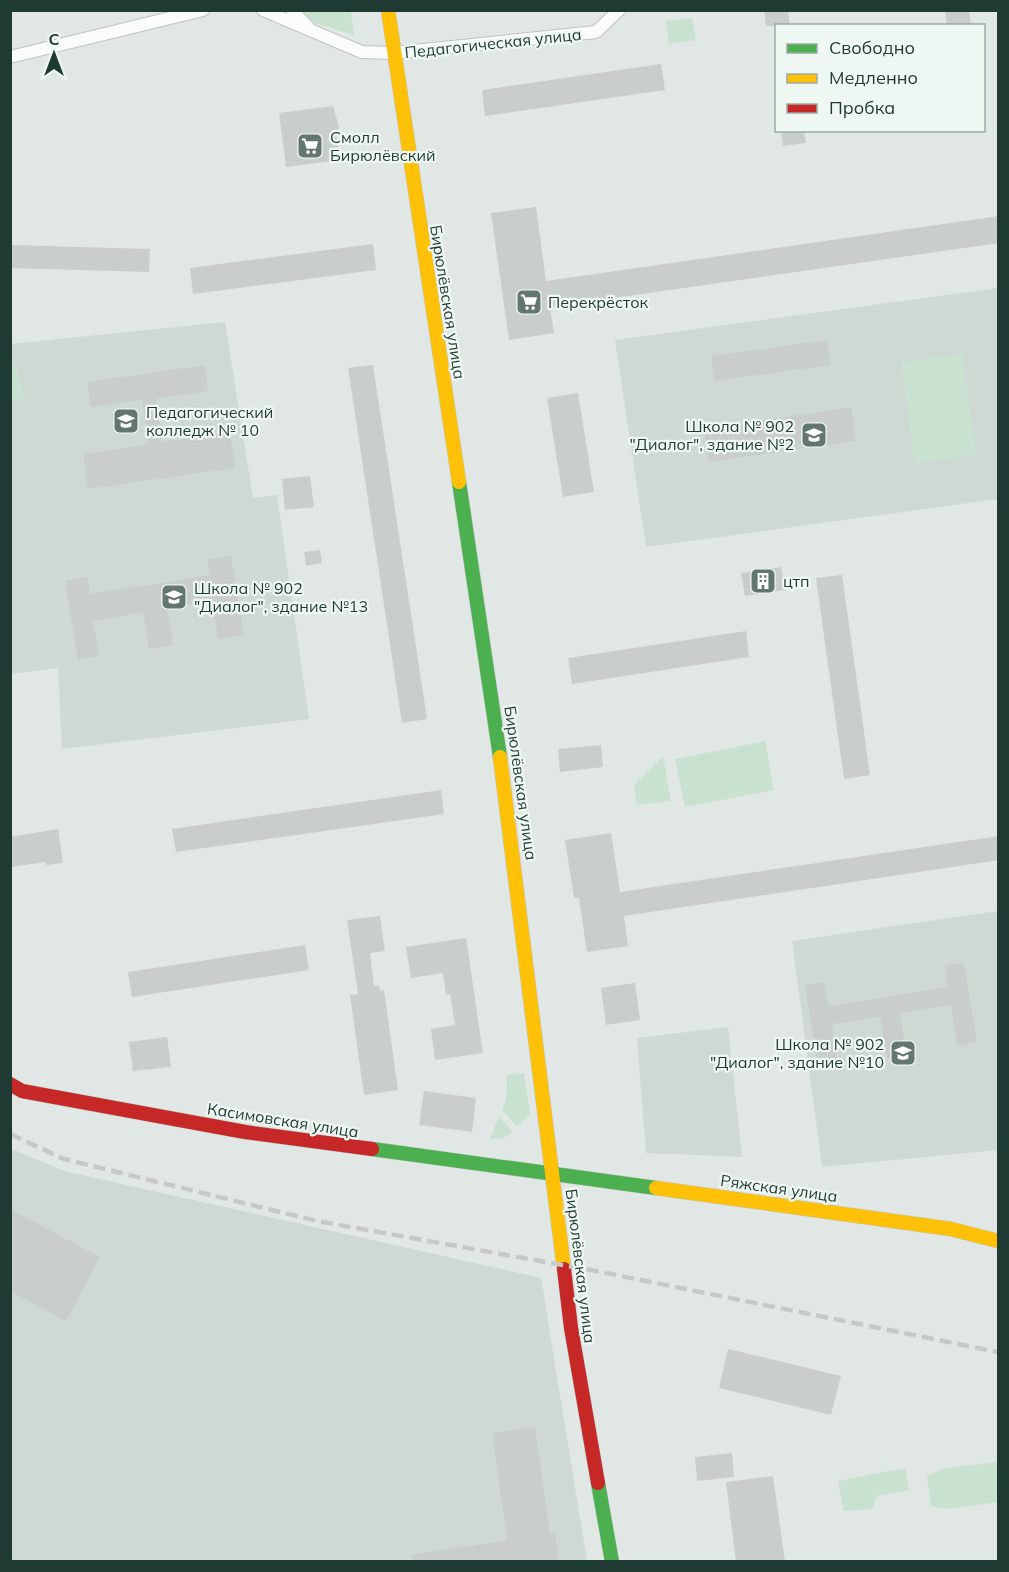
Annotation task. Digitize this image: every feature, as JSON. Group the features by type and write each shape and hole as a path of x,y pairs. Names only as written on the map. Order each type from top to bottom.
{"street":[{"path":"10,57 202,10"},
{"name":"Педагогическая улица","path":"263,10 362,52 394,53 596,32 619,10"},
{"path":"292,10 313,32"},
{"name":"Бирюлёвская улица","path":"388,10 512,836 571,1328 612,1562"},
{"name":"Касимовская улица","path":"10,1084 22,1091 245,1132 553,1175"},
{"name":"Ряжская улица","path":"553,1175 951,1229 999,1241"}],"shaded area":[{"name":"Школа № 902 \"Диалог\", здание №2","path":"998,288 998,499 646,547 615,340"},
{"path":"225,322 253,498 277,495 309,719 62,749 58,668 11,674 10,344"},
{"name":"Школа № 902 \"Диалог\", здание №10","path":"998,911 998,1150 822,1167 792,941"},
{"path":"728,1027 742,1157 646,1153 637,1038"},
{"path":"10,1148 64,1171 541,1278 587,1561 11,1561"}],"green space":[{"path":"298,11 351,11 354,35 315,23"},
{"path":"692,18 696,40 669,44 666,21"},
{"path":"962,354 976,455 915,463 901,362"},
{"path":"16,364 25,398 11,402 11,366"},
{"path":"765,741 774,790 685,807 675,759"},
{"path":"663,756 671,801 637,805 634,785"},
{"path":"524,1073 530,1114 517,1127 502,1110 506,1100 507,1075"},
{"path":"499,1116 513,1132 503,1138 490,1139"},
{"path":"997,1462 998,1502 951,1509 931,1506 927,1476 945,1468"},
{"path":"905,1468 909,1490 877,1496 872,1509 844,1511 838,1481"}],"building":[{"path":"764,10 788,10 790,24 766,26"},
{"path":"945,10 969,10 971,24 947,24"},
{"path":"661,64 665,90 485,116 482,90"},
{"name":"Смолл Бирюлёвский","path":"333,106 339,127 336,132 340,160 286,167 279,113"},
{"path":"781,132 804,132 806,143 783,146"},
{"path":"536,207 546,281 999,216 999,243 550,307 554,333 509,340 491,213"},
{"path":"373,244 376,270 193,294 190,268"},
{"path":"10,245 150,249 149,272 10,268"},
{"path":"827,340 831,365 714,381 711,356"},
{"path":"205,365 208,391 156,399 162,442 230,432 235,468 88,489 83,454 149,444 142,400 91,407 87,382"},
{"path":"373,365 427,719 402,723 348,368"},
{"path":"578,393 594,492 563,497 547,398"},
{"path":"851,407 856,441 709,462 704,429"},
{"path":"310,476 314,507 285,510 282,479"},
{"path":"320,550 322,563 306,566 304,552"},
{"path":"231,555 244,635 218,639 212,601 167,608 173,645 149,649 143,612 93,621 99,656 78,660 65,581 88,577 90,594 210,575 207,559"},
{"name":"цтп","path":"781,567 785,590 745,596 741,573"},
{"path":"842,575 870,775 844,779 816,578"},
{"path":"746,631 749,657 572,684 568,658"},
{"path":"601,745 603,767 560,772 558,749"},
{"path":"441,790 444,814 176,852 172,829"},
{"path":"58,829 63,863 46,865 46,862 10,867 10,837"},
{"path":"611,833 620,892 999,836 999,860 624,916 628,946 587,952 579,898 574,898 565,840"},
{"path":"380,916 385,951 370,953 374,986 379,985 380,991 384,990 398,1090 364,1095 350,995 358,994 347,920"},
{"path":"466,938 483,1053 435,1060 431,1029 455,1025 450,994 446,995 443,973 411,978 406,947"},
{"path":"305,945 309,970 132,997 128,972"},
{"path":"964,963 977,1042 957,1046 951,1005 900,1013 907,1055 887,1058 880,1017 832,1024 838,1065 818,1068 805,985 824,982 828,1006 948,987 945,966"},
{"path":"635,983 640,1020 606,1025 601,988"},
{"path":"167,1037 171,1067 133,1071 129,1042"},
{"path":"424,1091 476,1098 472,1132 419,1125"},
{"path":"10,1209 100,1257 66,1321 10,1291"},
{"path":"728,1349 841,1376 831,1415 719,1388"},
{"path":"535,1427 550,1534 555,1533 559,1562 412,1562 411,1555 507,1540 492,1433"},
{"path":"732,1453 734,1477 697,1481 695,1457"},
{"path":"773,1476 785,1562 736,1562 726,1482"}],"railway":[{"path":"10,1134 64,1159 317,1221 596,1271 998,1352"}],"traffic: fast":[{"path":"459,482 500,757"},
{"path":"372,1149 656,1188"},
{"path":"598,1483 612,1562"}],"traffic: slow":[{"path":"388,10 459,482"},
{"path":"500,757 564,1269"},
{"path":"656,1188 951,1229 998,1241"}],"traffic: jam":[{"path":"10,1084 22,1091 245,1132 372,1149"},
{"path":"564,1269 571,1328 598,1483"}],"place":[{"name":"Смолл Бирюлёвский","path":"310,146"},
{"name":"Перекрёсток","path":"529,302"},
{"name":"Педагогический колледж № 10","path":"126,421"},
{"name":"Школа № 902 \"Диалог\", здание №2","path":"814,435"},
{"name":"цтп","path":"763,581"},
{"name":"Школа № 902 \"Диалог\", здание №13","path":"174,597"},
{"name":"Школа № 902 \"Диалог\", здание №10","path":"903,1053"}]}
